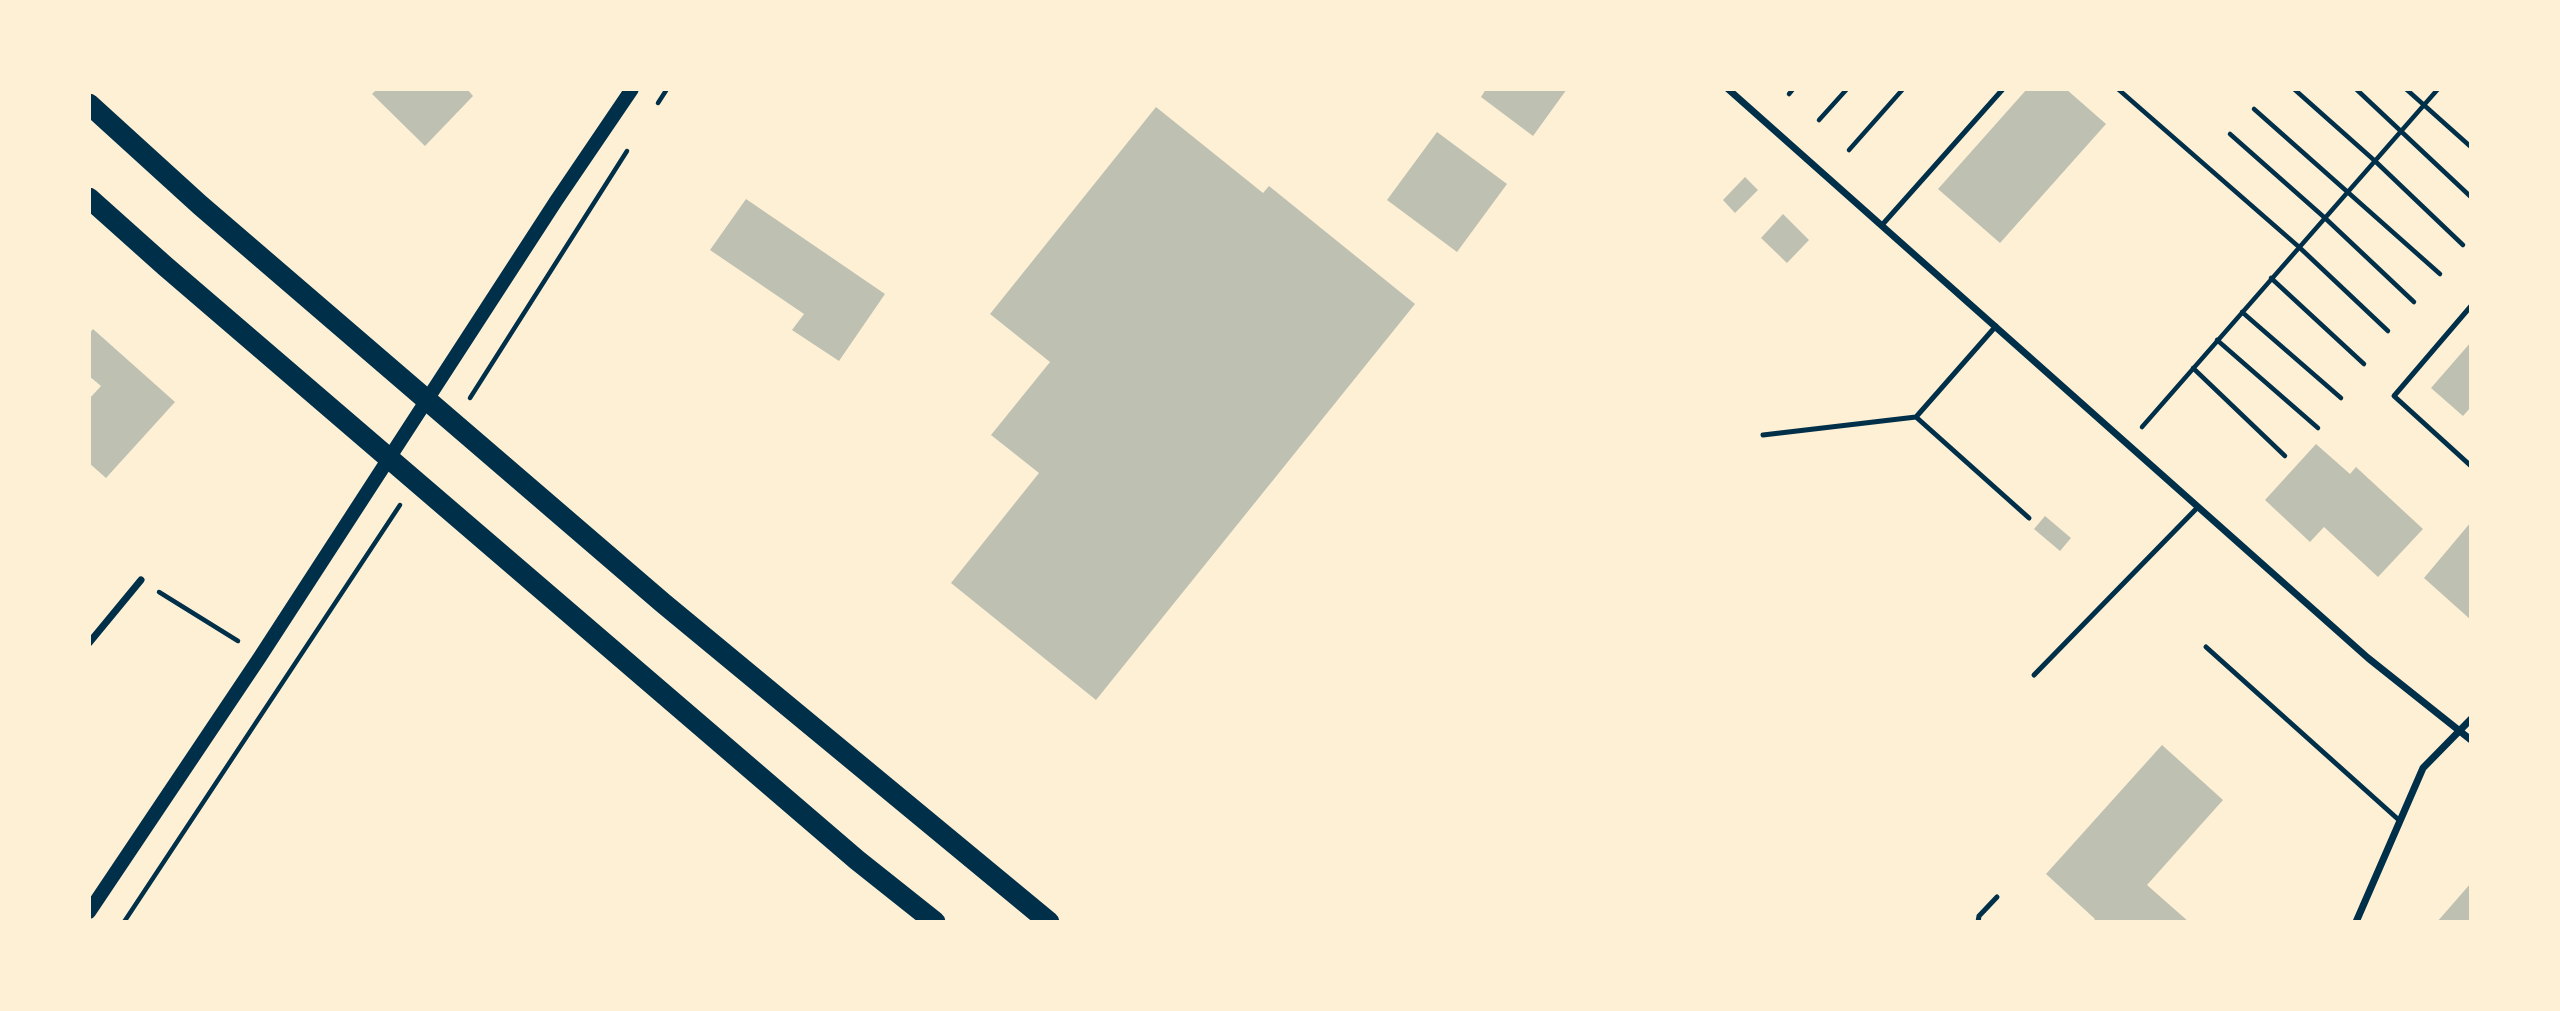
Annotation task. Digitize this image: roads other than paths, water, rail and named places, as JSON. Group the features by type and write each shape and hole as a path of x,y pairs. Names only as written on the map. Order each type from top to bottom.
{"highway":[{"path":"89,104 200,205 652,594 1049,922"},
{"path":"89,198 175,275 847,851 935,922"}],"main road":[{"path":"89,912 260,657 510,271 632,89"}],"street":[{"path":"1728,89 2368,658 2471,740"},
{"path":"89,643 141,580"},
{"path":"2356,922 2423,768 2471,719"}],"lane":[{"path":"1882,225 2003,89"},
{"path":"2471,306 2394,396 2471,466"},
{"path":"1763,435 1916,417 1996,326"},
{"path":"1916,417 2029,518"},
{"path":"2034,675 2199,507"},
{"path":"2206,647 2400,821"},
{"path":"1978,922 1979,916 1997,897"}]}
